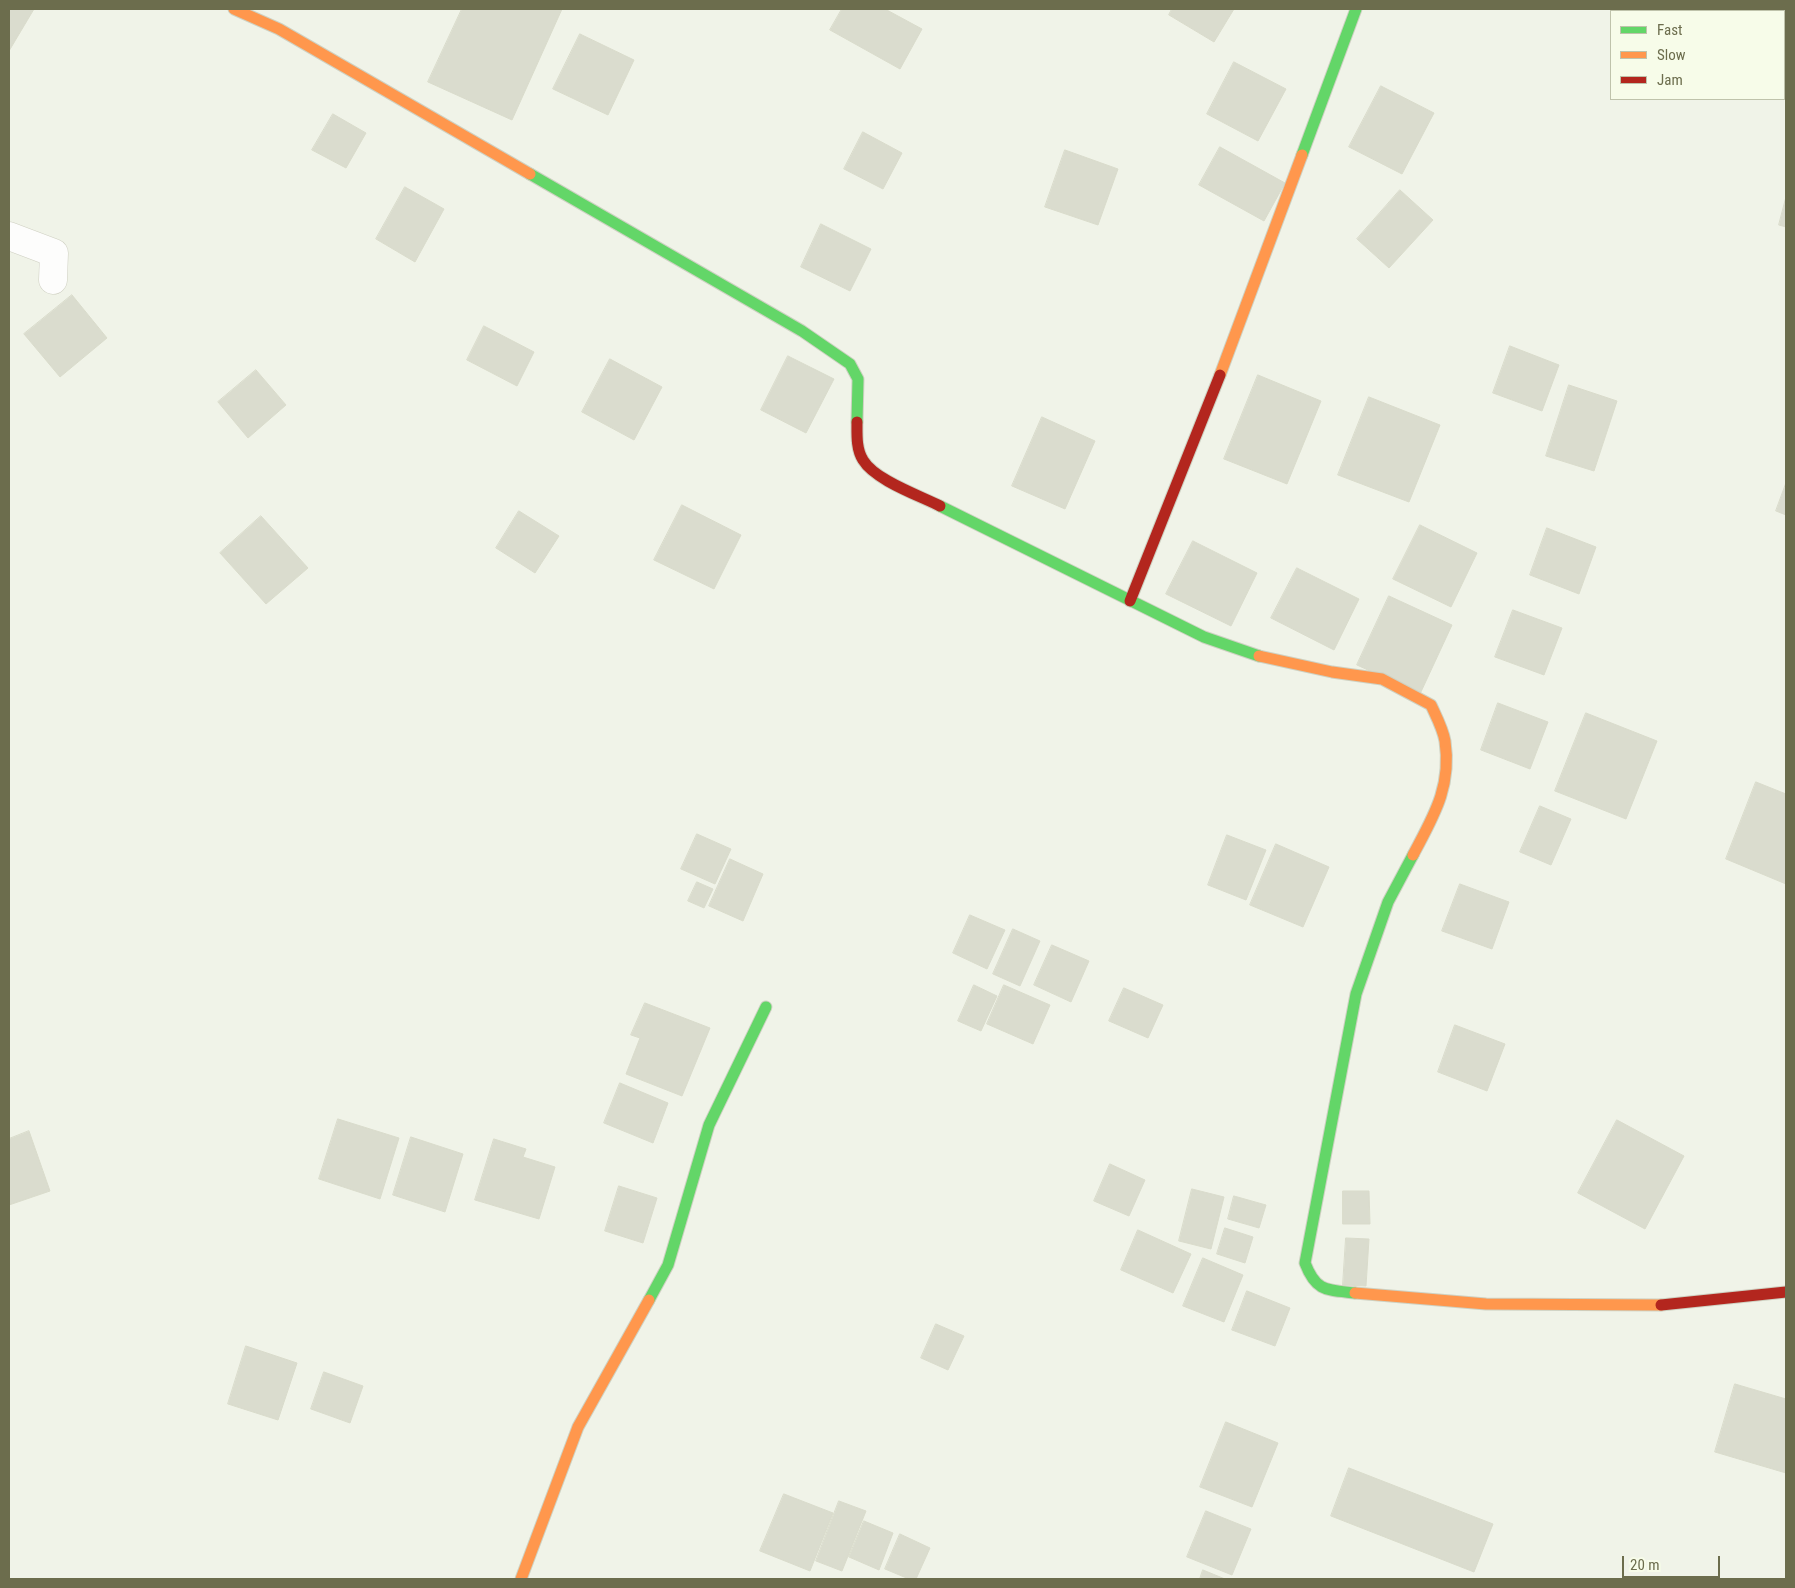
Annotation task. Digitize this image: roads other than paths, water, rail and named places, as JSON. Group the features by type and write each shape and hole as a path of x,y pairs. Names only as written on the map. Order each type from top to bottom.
{"street":[{"path":"234,9 279,29 802,331 850,364 858,380 857,440 862,459 872,472 1204,637 1270,660 1382,679 1431,705 1445,740 1447,774 1440,804 1388,902 1356,994 1305,1263 1310,1279 1326,1290 1486,1304 1648,1306 1786,1292"},
{"path":"1130,601 1227,357 1356,9"},
{"path":"9,236 54,253 53,280"},
{"path":"521,1579 578,1427 668,1265 709,1125 766,1007"}]}
